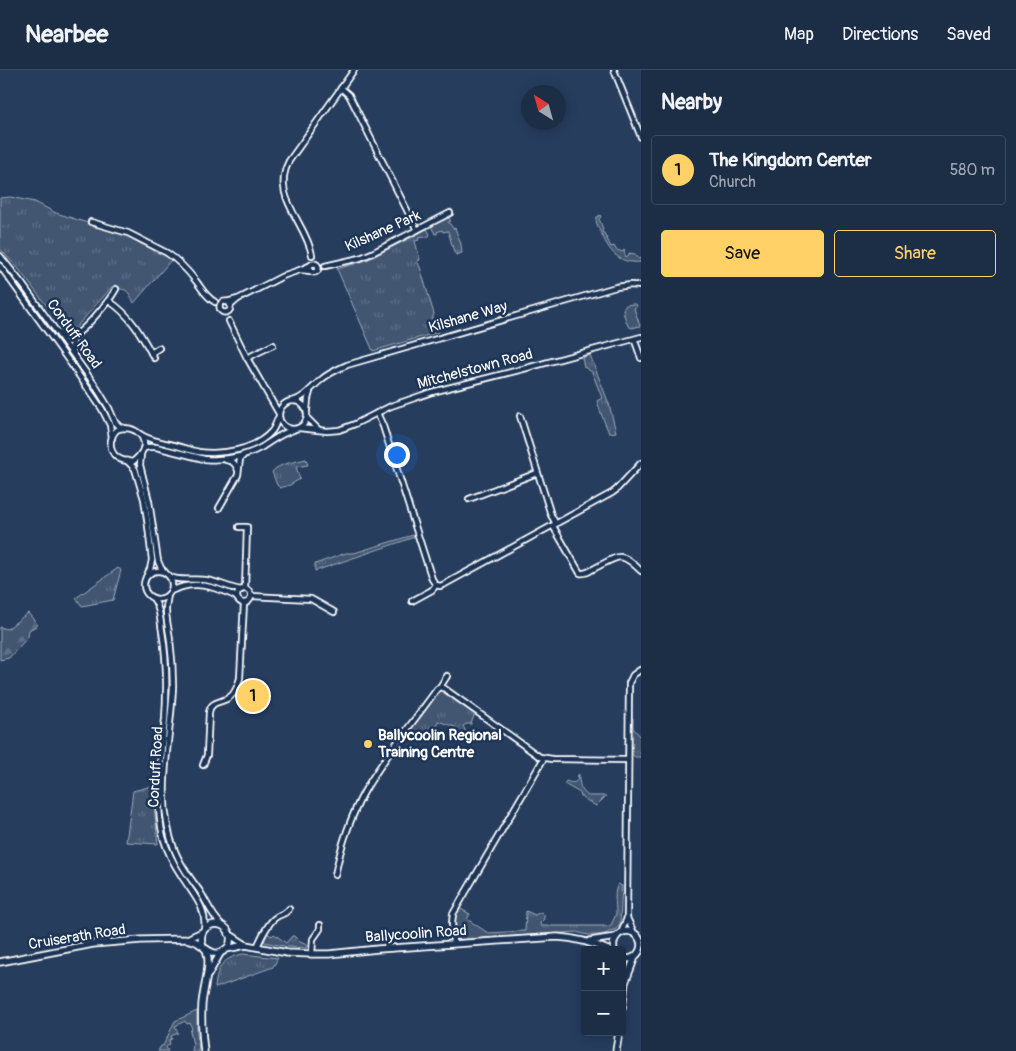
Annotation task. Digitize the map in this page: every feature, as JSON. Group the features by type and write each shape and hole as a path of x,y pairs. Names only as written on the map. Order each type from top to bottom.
{"main road":[{"path":"204,1051 202,1017 208,954 201,939 203,931 212,924 217,924 225,928 230,934 230,942 207,977"},
{"name":"Cruiserath Road","path":"187,939 203,931"},
{"name":"Ballycoolin Road","path":"588,941 618,935 627,931 637,935"},
{"name":"Ballycoolin Road","path":"230,934 246,945 287,953 312,954 557,937 588,941 599,946"},
{"path":"613,946 618,935"},
{"path":"626,980 635,957 641,948 637,935"},
{"name":"Cruiserath Road","path":"0,962 93,944 141,940 187,939 196,942 205,949"},
{"name":"Ballycoolin Road","path":"224,951 246,945"},
{"path":"205,949 215,954 224,951"},
{"path":"626,959 635,957"},
{"path":"616,1051 618,1036"}],"street":[{"path":"227,305 226,313 220,305 227,305 285,275 313,266 308,242 284,193 284,172 289,161 354,70"},
{"path":"614,70 641,138"},
{"path":"342,88 349,95 417,230"},
{"name":"Kilshane Park","path":"313,266 325,266 362,257 450,213"},
{"path":"90,222 128,234 167,253 188,272 207,297 222,310 269,397 280,422 285,427 293,430"},
{"name":"Corduff Road","path":"0,256 17,276 102,396 115,422 124,428"},
{"name":"Corduff Road","path":"0,266 102,409 110,425 112,438"},
{"name":"Kilshane Way","path":"293,400 299,399 310,392 329,373 347,365 616,287 641,286"},
{"path":"85,372 72,348 72,342 79,332 109,301 116,289"},
{"path":"109,301 127,315 154,358"},
{"path":"215,302 227,305"},
{"path":"227,305 229,321"},
{"path":"39,307 63,336 71,337 79,332"},
{"name":"Mitchelstown Road","path":"299,428 332,431 344,428 407,399 523,370 641,337"},
{"path":"635,339 641,351"},
{"path":"635,339 641,358"},
{"path":"247,358 273,345"},
{"path":"151,353 159,348"},
{"path":"310,392 306,411 307,418 318,429"},
{"path":"269,397 278,402 284,403 293,400 301,403 306,411"},
{"path":"140,434 144,441 144,449 141,454 132,462 122,461 117,458 111,448 112,438 118,430 124,428 133,429 152,440 206,453 244,448 272,431 280,407 284,403"},
{"path":"377,413 383,426 432,579 436,585"},
{"path":"520,416 554,525 580,573 586,573 614,558 622,556 627,558 641,571"},
{"path":"219,508 236,478 240,459 281,434 299,428 307,418"},
{"path":"144,449 148,447 156,448 189,457 231,461 238,471"},
{"path":"141,454 140,464 149,502 157,556 161,568 175,580 206,580 234,589 243,589 250,592 251,596"},
{"path":"218,460 245,455"},
{"path":"127,461 135,468 144,500 152,560 144,582 144,589 148,595 161,599 177,588 186,585 206,585 232,594 244,603"},
{"path":"436,585 444,584 612,494 641,463"},
{"path":"469,500 537,473"},
{"path":"237,598 238,593 243,589 247,527 239,527"},
{"path":"146,577 157,571 165,572"},
{"path":"169,593 172,584 170,577"},
{"path":"412,601 432,590 436,585"},
{"name":"Corduff Road","path":"169,593 166,615 173,684 164,792 167,821 171,841 179,859 213,916 222,926"},
{"path":"244,603 248,602 251,596"},
{"path":"251,596 311,599 334,612"},
{"name":"Corduff Road","path":"153,598 159,608 166,670 165,716 158,795 160,820 164,839 172,858 203,910 206,919 203,931"},
{"path":"203,765 207,754 211,706 232,696 240,678 244,603"},
{"path":"618,935 627,918 629,683 641,669"},
{"path":"335,875 338,857 347,831 364,792 380,766 440,687 446,676"},
{"path":"440,687 445,688 534,754 544,758 628,760"},
{"path":"453,944 453,914 544,758"},
{"path":"257,947 263,934 275,918 286,914 289,909"},
{"path":"627,918 637,935"},
{"path":"312,954 314,939 320,929 320,925"}],"green space":[{"path":"10,197 35,202 56,213 129,236 172,259 134,303 126,290 112,287 69,335 17,267 0,249 0,198"},
{"path":"600,215 602,231 611,247 614,246 617,251 621,252 625,250 626,257 629,253 635,254 639,259 641,258 641,262 628,261 613,253 597,226 596,218"},
{"path":"449,218 451,221 448,222 455,228 462,253 456,255 454,252 448,231 443,232 442,230 435,234 432,228 432,225"},
{"path":"427,229 430,234 429,236 425,238 424,236 418,237 419,240 415,241 420,260 417,261 434,314 432,319 439,332 373,351 337,269 367,260"},
{"path":"636,304 637,306 634,308 640,326 632,328 628,326 623,309 626,305"},
{"path":"590,355 609,404 616,432 609,433 597,401 602,398 592,372 584,367 582,358"},
{"path":"306,459 308,465 296,467 300,479 280,488 277,485 272,472 275,469 287,463"},
{"path":"413,535 414,537 409,539 315,571 315,564 346,553 354,553"},
{"path":"118,568 121,570 113,600 82,606 76,598"},
{"path":"28,613 38,625 29,630 28,637 9,658 0,660 0,627 7,629"},
{"path":"440,690 475,713 471,724 463,726 466,732 465,736 453,733 455,727 438,721 431,738 412,733 412,725"},
{"path":"631,718 633,718 633,728 641,737 641,757 635,757 631,753"},
{"path":"579,774 580,786 588,796 606,796 596,806 581,797 580,793 564,784 566,781 576,782 578,779 576,777"},
{"path":"152,786 158,844 126,842 133,791"},
{"path":"618,884 622,886 620,924 615,930 608,931 608,933 592,935 577,932 454,940 452,920 457,907 470,914 467,919 488,933 525,931 526,911 535,915 541,912 544,915 544,919 540,923 541,926 611,925 616,913 615,894"},
{"path":"267,933 272,936 274,934 286,943 294,936 300,942 307,945 307,948 288,947 264,942"},
{"path":"243,954 278,958 273,967 215,988 217,975 225,961"},
{"path":"197,1011 199,1051 192,1051 193,1045 190,1031 192,1029 190,1023 187,1024 185,1021 175,1026 178,1033 171,1036 170,1044 166,1047 168,1051 158,1051 163,1046 175,1021"}],"place":[{"name":"The Kingdom Center","path":"253,696"},
{"name":"Ballycoolin Regional Training Centre","path":"368,744"}]}
